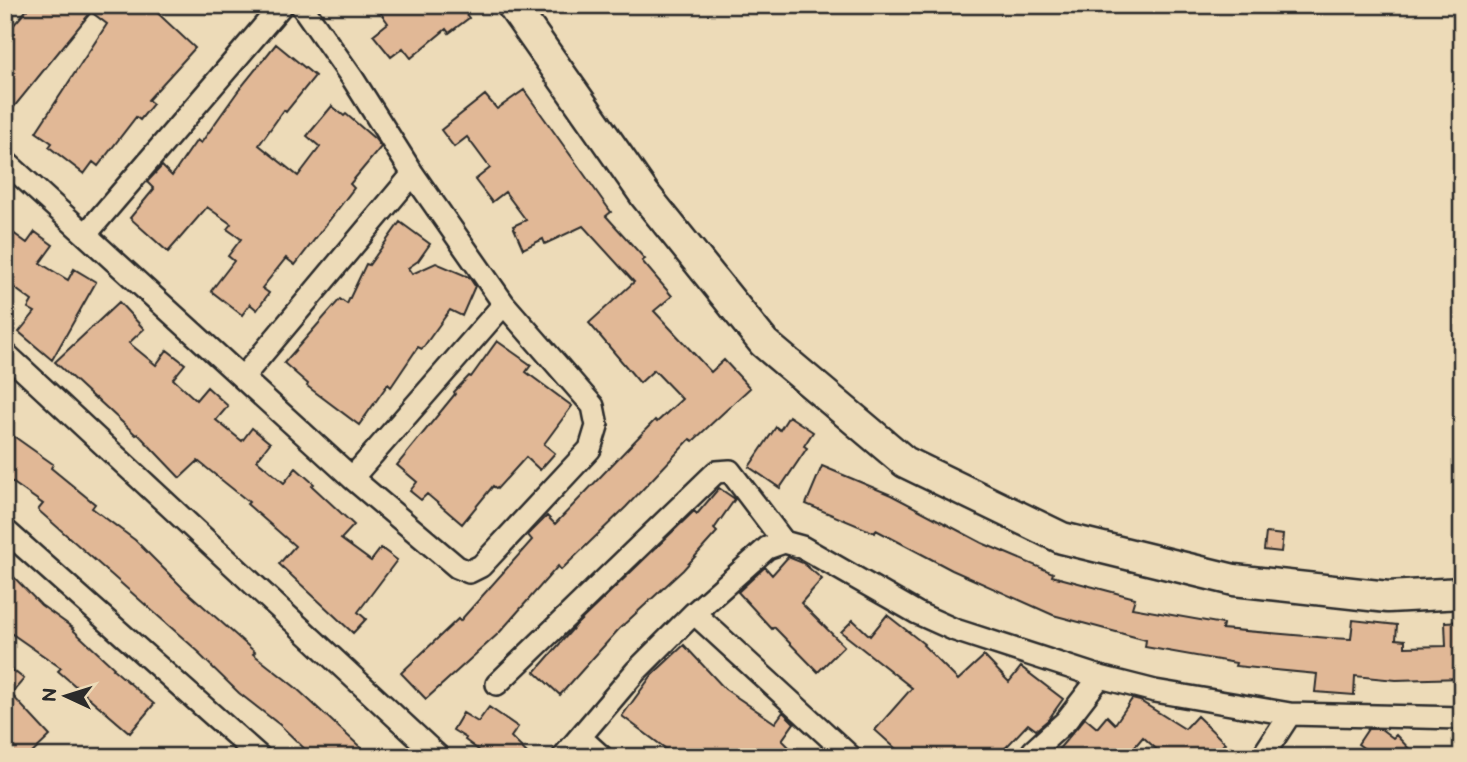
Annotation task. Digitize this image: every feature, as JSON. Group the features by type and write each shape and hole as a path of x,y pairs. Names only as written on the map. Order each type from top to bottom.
{"street":[{"path":"86,234 282,5"},
{"path":"5,161 352,478 457,567 469,572 481,566 590,449 597,426 593,406 504,304 413,174 353,79 301,5"},
{"path":"512,5 645,195 764,343 905,462 1062,538 1234,580 1388,597 1462,593"},
{"path":"243,377 413,174"},
{"path":"352,478 504,304"},
{"path":"5,353 439,757"},
{"path":"497,684 716,472 730,471 784,542"},
{"path":"5,530 260,757"},
{"path":"563,757 636,671 694,613 767,548 784,542 802,547 917,613 955,630 1100,677 1155,691 1290,714 1462,718"},
{"path":"694,613 851,757"},
{"path":"1034,751 1066,721 1100,677"},
{"path":"1262,757 1290,714"},
{"path":"581,738 602,757"}],"building":[{"path":"31,5 149,5 195,48 148,100 153,104 140,120 136,117 98,166 93,162 84,174 49,147 52,143 36,132 107,24 91,12 5,118 5,22 12,27"},
{"path":"375,5 459,5 469,18 449,33 446,29 411,58 403,48 391,57 373,35 388,23"},
{"path":"276,44 315,76 286,112 284,110 259,145 298,176 320,147 307,136 332,106 344,116 346,114 381,147 350,184 354,188 295,265 286,258 262,288 269,293 257,310 250,304 242,315 211,291 234,261 228,256 241,239 227,229 231,224 207,207 168,252 130,218 154,189 147,182 162,166 172,176 197,140 201,143"},
{"path":"524,90 611,212 606,216 645,259 642,261 672,296 654,311 711,372 724,360 750,388 693,441 690,439 626,507 561,570 558,566 499,633 426,699 401,673 458,619 460,621 532,540 528,535 547,516 555,524 655,420 657,422 682,399 654,370 640,383 589,323 634,282 583,226 545,244 543,239 523,249 513,226 526,220 505,192 492,202 475,180 490,168 467,137 454,147 441,130 485,95 497,109"},
{"path":"400,222 430,244 418,261 408,268 412,274 436,263 469,277 475,286 462,316 450,310 422,349 418,347 391,387 388,384 359,425 307,386 308,384 284,363 340,299 347,304 366,264 369,265"},
{"path":"5,227 27,243 35,232 53,245 40,263 68,280 74,269 96,282 52,360 19,332 35,312 28,308 32,301 5,281"},
{"path":"119,302 144,329 129,343 156,365 167,350 185,364 173,379 196,400 207,387 228,406 216,420 242,441 252,428 270,443 257,460 284,483 296,468 354,525 341,539 371,561 381,548 397,560 358,612 366,619 353,633 279,564 295,546 247,504 249,502 198,461 180,478 138,434 55,362"},
{"path":"497,341 531,365 526,372 572,406 544,444 555,453 540,470 526,457 497,489 493,486 462,524 427,494 421,500 410,491 417,482 397,465 454,392 471,377"},
{"path":"789,416 813,432 804,446 807,448 780,488 749,467 776,427 780,430"},
{"path":"5,430 53,464 51,468 95,504 92,508 135,540 185,590 255,652 253,654 295,687 371,757 313,757 280,725 239,693 200,653 38,510 43,504 5,477"},
{"path":"822,466 891,495 982,543 1053,573 1052,576 1135,598 1132,608 1223,624 1222,629 1329,638 1351,639 1353,620 1397,625 1396,639 1405,640 1405,647 1446,646 1445,622 1462,621 1462,678 1396,680 1355,676 1354,695 1315,692 1317,674 1235,666 1236,663 1145,647 1146,640 1053,615 952,570 876,530 875,533 806,504"},
{"path":"719,488 735,499 714,529 717,532 683,570 619,629 560,695 535,672 577,624 694,511 697,514"},
{"path":"1266,533 1283,535 1281,552 1264,550"},
{"path":"788,557 803,563 822,579 801,603 844,646 818,672 774,627 772,629 738,592 765,567 772,575"},
{"path":"5,568 41,605 73,628 113,669 154,704 130,733 58,671 61,668 5,629"},
{"path":"887,615 924,644 958,680 984,656 1009,682 1021,667 1063,699 1048,720 1036,730 1028,724 997,757 905,757 875,730 912,688 841,632 853,620 870,636"},
{"path":"684,645 725,689 775,723 783,712 794,723 782,740 799,757 677,757 622,716 652,675"},
{"path":"5,664 24,679 11,694 50,736 28,757 15,757 5,747"},
{"path":"1132,699 1140,701 1185,729 1197,716 1225,743 1212,757 1165,757 1143,737 1126,757 1052,757 1085,718 1097,728 1107,716 1115,724"},
{"path":"489,707 518,727 511,737 531,757 488,757 453,730 463,713 478,722"},
{"path":"1368,729 1381,729 1393,738 1396,735 1417,757 1376,757 1358,744"}]}
